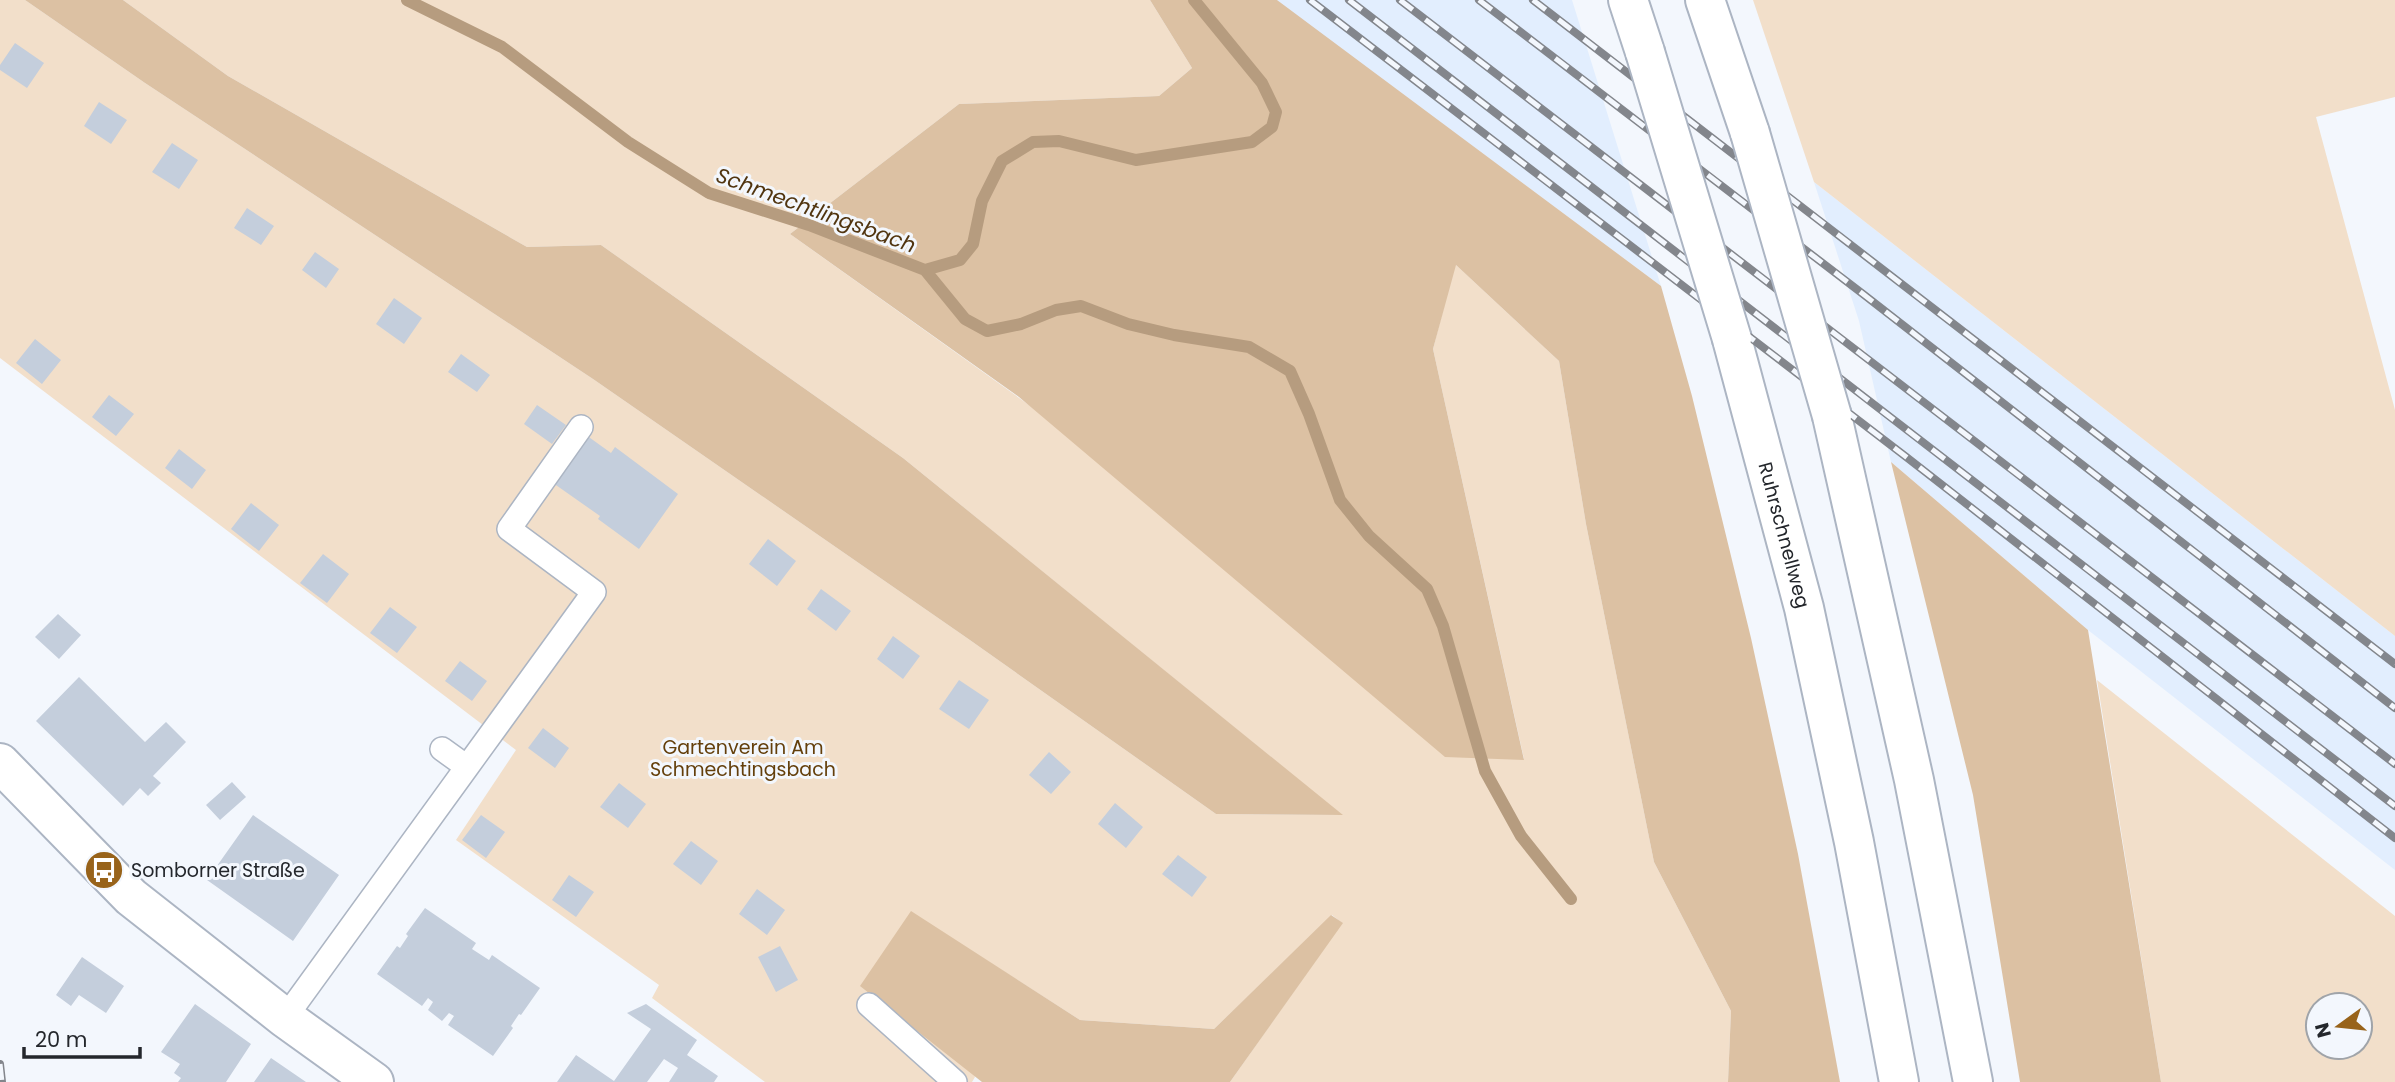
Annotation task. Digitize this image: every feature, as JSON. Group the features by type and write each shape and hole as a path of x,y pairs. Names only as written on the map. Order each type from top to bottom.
{"main road":[{"name":"Ruhrschnellweg","path":"1628,0 1731,339 1804,608 1854,842 1899,1082"},
{"path":"1705,0 1750,133 1832,416 1914,780 1973,1082"},
{"path":"0,763 131,897 285,1017 374,1082"}],"lane":[{"path":"285,1017 594,592 509,530 581,427"},
{"path":"442,749 467,768"},
{"path":"869,1005 956,1082"}],"shaded area":[{"path":"25,0 123,0 228,76 527,247 601,245 903,458 1343,815 1216,814 593,379 145,83"},
{"path":"1150,0 1277,0 1661,286 1692,396 1751,638 1798,854 1840,1082 1728,1082 1731,1011 1654,862 1586,524 1559,361 1456,265 1433,349 1524,760 1445,757 1019,397 790,234 959,104 1159,96 1192,68"},
{"path":"1277,0 1572,0 1661,286 1289,10"},
{"path":"1814,182 2395,636 2395,870 2088,630 1891,462 1859,321"},
{"path":"1891,462 2088,630 2161,1082 2020,1082 1973,795"},
{"path":"911,911 1080,1020 1214,1029 1331,915 1343,923 1230,1082 982,1082 860,986"}],"green space":[{"name":"Gartenverein Am Schmechtingsbach","path":"0,0 25,0 145,83 593,379 1216,814 1342,815 903,458 601,245 527,247 228,76 123,0 1150,0 1192,68 1159,96 959,104 790,234 1524,759 1433,349 1455,264 1559,361 1586,524 1654,862 1731,1011 1728,1082 1230,1082 1342,923 1332,915 1214,1029 1080,1020 911,912 975,1077 972,1082 765,1082 652,998 659,985 456,840 516,750 0,358"},
{"path":"1753,0 2395,0 2395,97 2316,117 2395,410 2395,636 1814,182"},
{"path":"2097,680 2395,916 2395,1082 2161,1082"}],"building":[{"path":"15,43 44,63 27,88 0,70 0,65"},
{"path":"99,102 127,120 111,144 84,126"},
{"path":"172,143 198,160 179,189 152,172"},
{"path":"247,208 274,226 261,245 234,228"},
{"path":"315,252 339,269 326,288 302,270"},
{"path":"394,298 422,318 404,344 376,324"},
{"path":"35,339 61,360 42,384 16,363"},
{"path":"461,354 490,375 477,392 448,372"},
{"path":"109,395 134,414 116,436 92,417"},
{"path":"537,405 566,425 552,444 524,424"},
{"path":"586,435 611,453 615,447 678,494 639,549 598,519 600,516 553,483"},
{"path":"179,449 206,470 192,489 165,468"},
{"path":"251,503 279,525 259,551 231,529"},
{"path":"768,539 796,561 777,586 749,564"},
{"path":"323,554 349,574 327,603 300,583"},
{"path":"821,589 851,611 836,631 807,609"},
{"path":"390,607 417,627 397,653 370,633"},
{"path":"58,614 81,635 59,659 35,637"},
{"path":"893,636 920,656 903,679 877,659"},
{"path":"460,661 487,681 472,701 445,681"},
{"path":"79,677 145,742 166,722 186,742 153,776 161,783 148,796 140,788 123,806 36,721"},
{"path":"959,680 989,700 969,729 939,709"},
{"path":"543,728 569,748 555,768 528,748"},
{"path":"1049,752 1071,772 1051,794 1029,775"},
{"path":"232,782 246,797 220,820 206,805"},
{"path":"619,783 646,804 628,828 600,807"},
{"path":"1115,803 1143,827 1126,848 1098,824"},
{"path":"253,815 339,875 293,941 207,880"},
{"path":"481,815 505,832 486,858 462,840"},
{"path":"691,841 718,861 701,885 673,864"},
{"path":"1178,855 1207,877 1192,897 1162,874"},
{"path":"569,875 594,892 576,917 552,900"},
{"path":"757,889 785,910 767,935 739,914"},
{"path":"425,908 476,943 472,949 489,960 492,955 540,988 521,1015 519,1014 511,1026 513,1028 493,1056 448,1025 454,1016 449,1013 442,1021 428,1010 433,1002 428,998 422,1006 377,974 397,946 400,948 408,936 406,934"},
{"path":"780,946 798,980 776,992 758,957"},
{"path":"82,957 124,986 106,1013 79,995 71,1006 56,995"},
{"path":"195,1004 251,1044 226,1082 178,1082 181,1078 174,1073 180,1064 161,1052"},
{"path":"646,1004 697,1040 687,1055 718,1076 714,1082 669,1082 678,1068 664,1059 647,1082 557,1082 576,1055 614,1081 651,1029 627,1013"},
{"path":"271,1058 306,1082 254,1082"}],"waterway":[{"name":"Schmechtlingsbach","path":"407,0 502,47 628,142 709,193 809,225 925,270 965,319 987,331 1021,324 1056,310 1081,306 1128,324 1174,335 1249,347 1290,371 1309,414 1340,500 1369,536 1427,589 1443,626 1485,771 1521,836 1571,899"},
{"path":"925,270 960,260 973,244 982,201 1002,161 1033,142 1059,141 1136,160 1252,142 1272,127 1276,112 1262,83 1194,0"}],"railway":[{"path":"1310,0 1905,456 2395,838"},
{"path":"1349,0 2395,806"},
{"path":"1400,0 2395,764"},
{"path":"1479,0 1863,294 2395,708"},
{"path":"1533,0 2395,664"},
{"path":"0,1064 2,1082"}],"place":[{"name":"Somborner Straße","path":"104,870"}]}
